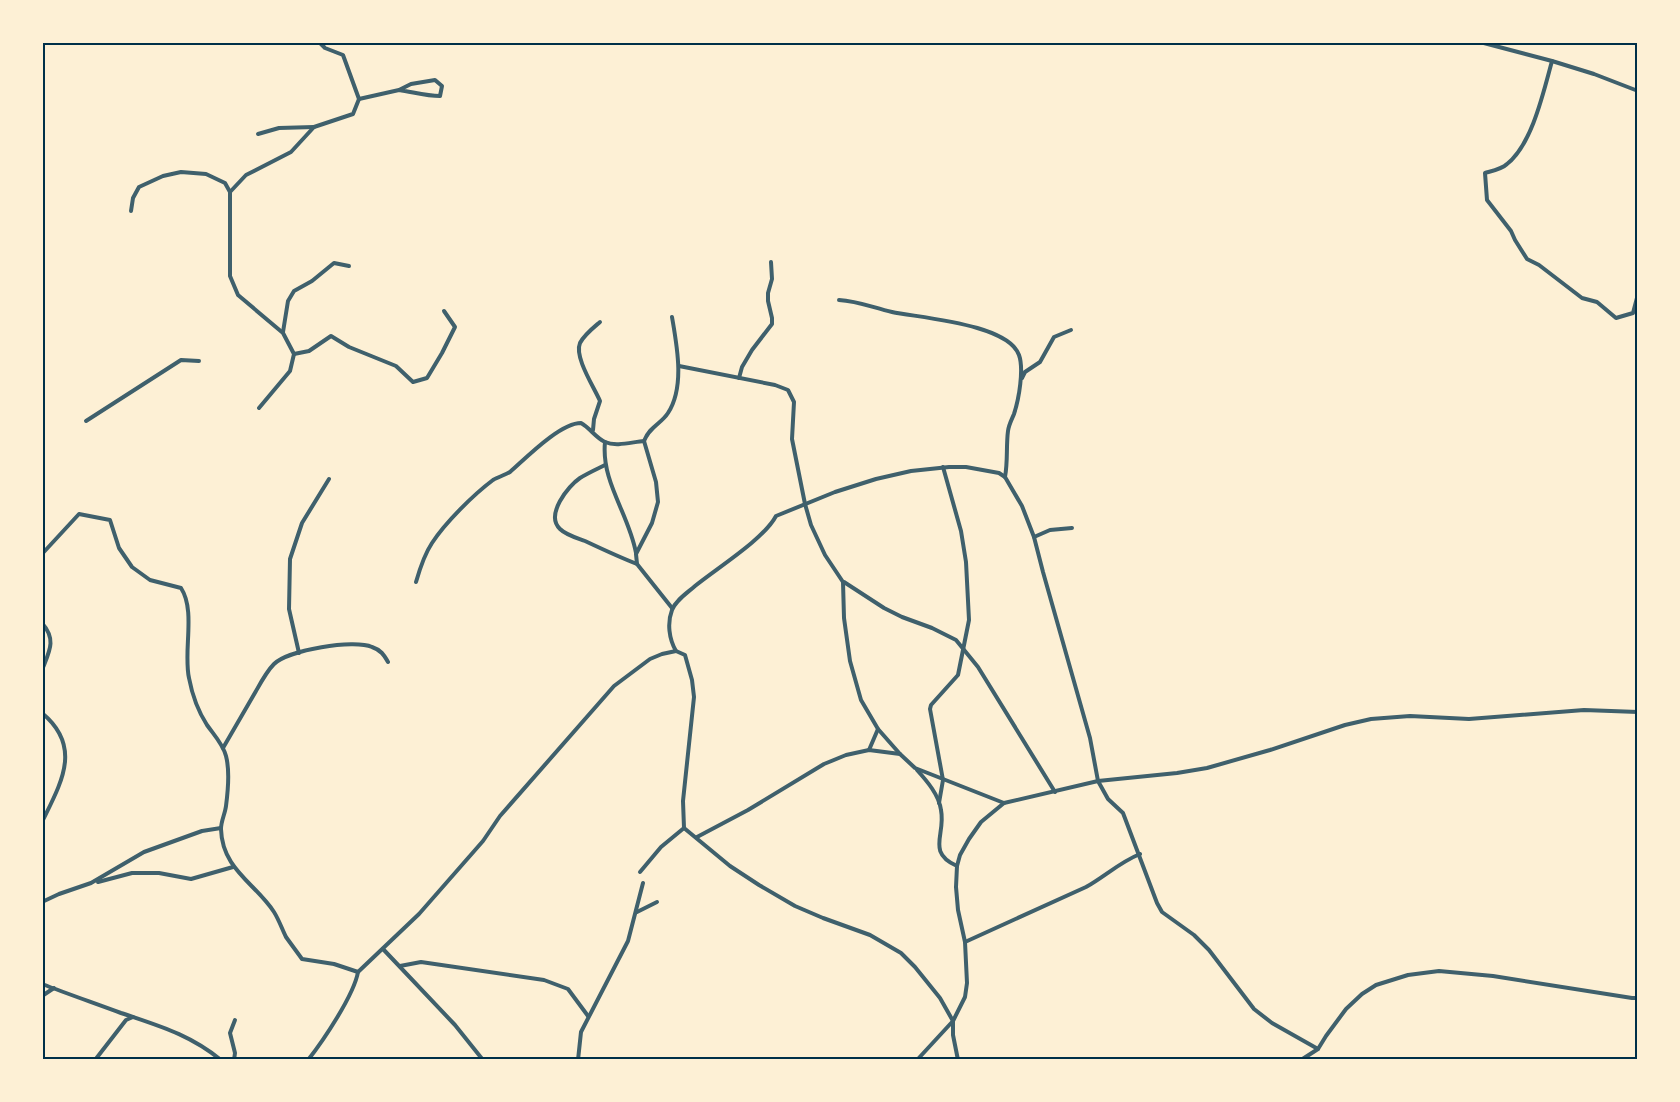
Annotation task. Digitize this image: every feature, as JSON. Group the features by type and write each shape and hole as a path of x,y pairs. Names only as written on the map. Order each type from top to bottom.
{"street":[{"path":"258,134 279,128 314,127 353,114 359,99 343,55 325,48 319,42"},
{"path":"1480,42 1594,74 1638,91"},
{"path":"1552,61 1542,99 1523,146 1506,165 1485,173 1487,200 1511,231 1527,259 1539,265 1582,298 1597,303 1616,318 1633,313 1638,294"},
{"path":"359,99 399,90 411,84 435,80 442,86 440,96 426,96 399,90"},
{"path":"230,192 246,175 291,152 314,127"},
{"path":"131,211 133,198 139,188 163,176 181,172 206,174 225,183 230,192 230,276 238,295 283,333 294,354 290,371 259,408"},
{"path":"739,378 742,367 752,350 771,324 768,293 772,279 771,262"},
{"path":"283,333 288,301 294,291 312,281 334,263 349,266"},
{"path":"839,300 853,301 913,317 936,319 981,329 1003,337 1016,347 1020,356 1020,381 1014,414 1008,430 1008,462 1005,477"},
{"path":"294,354 309,351 332,336 349,347 396,366 413,382 427,378 455,327 444,310"},
{"path":"636,554 652,524 658,502 656,482 644,441 648,432 669,412 675,400 679,366 672,318"},
{"path":"592,431 600,401 579,352 580,344 600,322"},
{"path":"1020,381 1025,372 1040,362 1054,337 1071,330"},
{"path":"86,421 181,360 199,361"},
{"path":"679,366 783,387 788,390 794,402 792,439 805,504 811,525 825,555 843,582 884,608 932,627 956,640 989,685 1055,792"},
{"path":"416,582 424,557 438,535 464,507 494,480 508,473 525,457 566,428 581,423 605,442 624,444 644,441"},
{"path":"605,442 605,465 633,537 637,564"},
{"path":"605,465 581,477 567,491 556,510 555,523 568,534 637,564 672,608"},
{"path":"939,803 943,780 930,709 958,675 969,620 966,562 961,531 943,467"},
{"path":"684,828 683,801 694,697 685,655 676,651 671,643 669,621 672,608 683,596 772,525 776,516 805,504 876,479 910,471 966,467 999,473 1005,477 1022,506 1035,537 1090,738 1098,781 1108,799 1123,813 1157,903 1162,912 1194,935 1209,950 1254,1009 1272,1023 1318,1049"},
{"path":"299,652 289,609 290,559 302,523 328,478"},
{"path":"42,554 79,514 110,520 119,548 132,567 150,580 181,588 185,595 189,617 186,656 194,699 227,759 228,784 221,828 224,846 233,867 263,898 302,959 334,964 358,972"},
{"path":"1035,537 1050,531 1072,528"},
{"path":"843,582 844,618 852,669 861,700 879,729 937,796 941,810 938,842 940,854 947,862 957,866"},
{"path":"42,623 47,629 52,646 42,670"},
{"path":"223,748 247,705 272,666 277,662 299,652 364,644 382,652 388,662"},
{"path":"308,1060 352,991 358,972 419,914 483,842 500,816 614,686 650,659 676,651"},
{"path":"917,1060 953,1021 965,997 965,942 958,910 957,866 960,855 981,822 1004,803 1098,781 1207,768 1371,719 1410,716 1468,719 1584,710 1638,711"},
{"path":"42,713 60,733 66,758 64,774 42,822"},
{"path":"869,750 879,729"},
{"path":"697,837 824,764 846,755 869,750 900,754"},
{"path":"915,768 1004,803"},
{"path":"92,883 144,852 202,831 221,828"},
{"path":"684,828 730,866 795,906 870,935 901,953 940,998 953,1021 958,1060"},
{"path":"640,872 661,847 684,828"},
{"path":"965,942 1086,887 1140,854"},
{"path":"42,902 92,883 132,873 159,873 191,879 233,867"},
{"path":"578,1060 581,1032 623,952 632,929 644,883"},
{"path":"637,912 657,902"},
{"path":"384,949 455,1025 483,1060"},
{"path":"400,966 421,962 544,980 568,989 588,1016"},
{"path":"1301,1060 1318,1049 1354,1001 1376,985 1408,975 1439,971 1493,976 1638,998"},
{"path":"42,984 160,1025 208,1049 221,1060"},
{"path":"42,996 54,988"},
{"path":"95,1060 126,1020 134,1017"},
{"path":"234,1060 235,1053 230,1033 235,1020"},
{"path":"102,1053 106,1060"}]}
